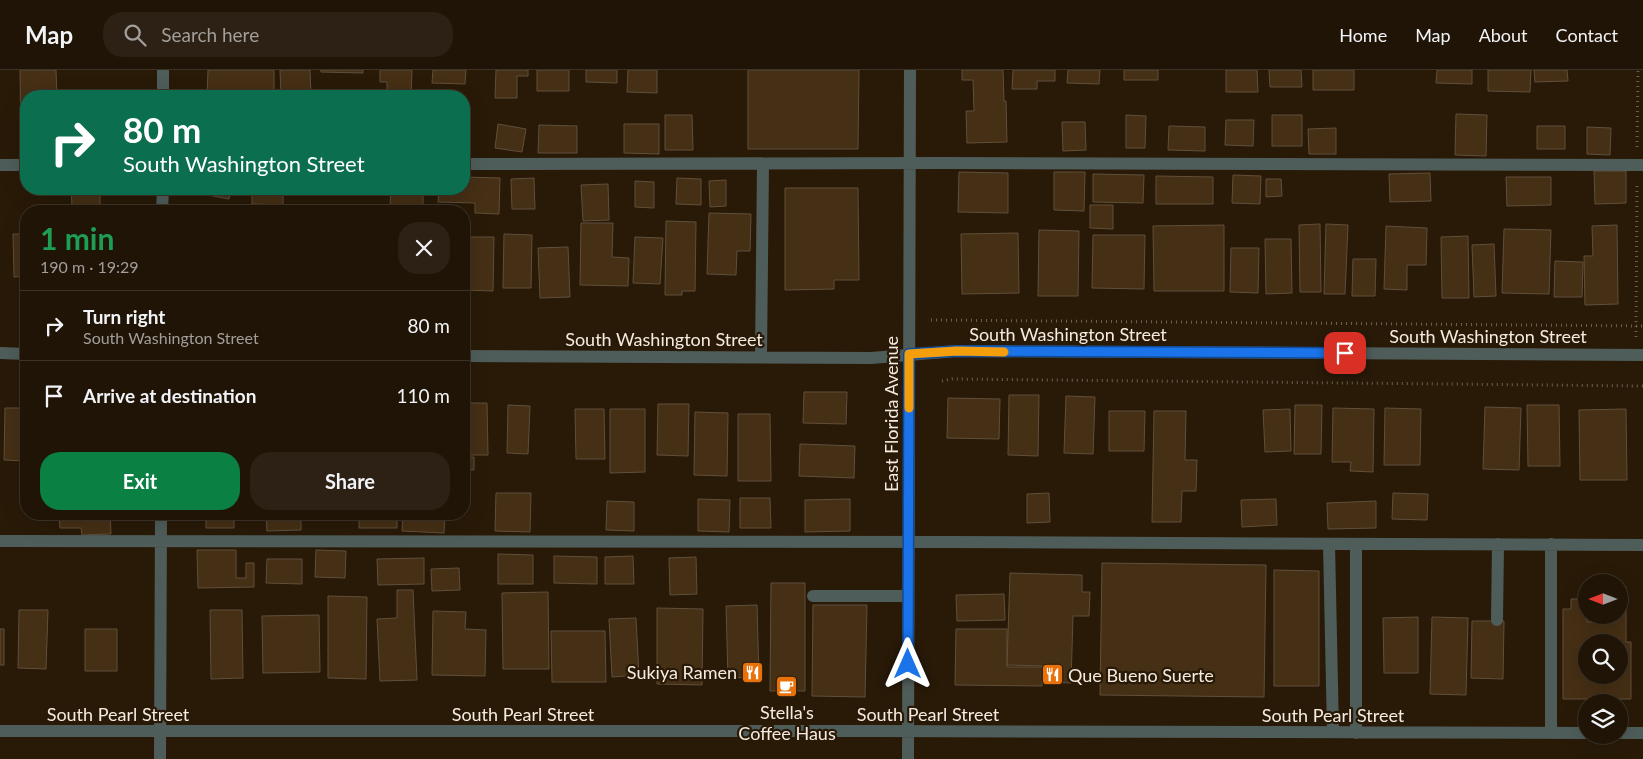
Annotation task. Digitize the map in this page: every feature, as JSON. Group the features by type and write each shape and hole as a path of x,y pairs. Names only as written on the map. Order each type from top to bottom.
{"street":[{"path":"163,70 163,90"},
{"name":"East Florida Avenue","path":"908,759 910,70"},
{"path":"470,164 1640,165"},
{"path":"762,357 763,164"},
{"path":"0,165 20,165"},
{"name":"South Washington Street","path":"470,356 871,358 957,351 1643,355"},
{"path":"0,353 20,354"},
{"path":"160,759 161,520"},
{"path":"0,541 1643,544"},
{"path":"1329,544 1333,732"},
{"path":"1356,544 1356,733"},
{"path":"1497,620 1498,544"},
{"path":"1551,544 1551,733"},
{"path":"814,596 908,596"},
{"name":"South Pearl Street","path":"0,731 1578,733"},
{"path":"1628,733 1643,733"}],"path":[{"path":"1636,342 1640,165 1638,70"},
{"path":"932,320 1643,326"},
{"path":"942,381 952,378 1643,386"}],"building":[{"path":"20,70 56,70 57,90 20,90"},
{"path":"208,70 274,70 274,90 207,90"},
{"path":"280,70 310,70 311,90 281,90"},
{"path":"321,70 363,70 363,73 321,72"},
{"path":"380,70 412,70 411,90 387,90 387,82 380,82"},
{"path":"433,70 466,70 465,84 432,83"},
{"path":"496,70 528,70 528,76 517,76 517,98 495,98"},
{"path":"537,70 569,70 569,91 537,91"},
{"path":"586,70 617,70 617,83 586,82"},
{"path":"628,70 657,70 657,93 627,92"},
{"path":"748,70 859,70 858,149 748,149"},
{"path":"962,70 1003,70 1007,142 967,143 966,111 974,111 973,80 962,80"},
{"path":"1013,70 1055,70 1055,81 1037,81 1037,89 1012,89"},
{"path":"1068,70 1100,70 1099,84 1067,83"},
{"path":"1124,70 1158,70 1158,80 1124,80"},
{"path":"1226,70 1257,70 1258,92 1226,92"},
{"path":"1269,70 1301,70 1302,87 1270,87"},
{"path":"1313,70 1354,70 1354,90 1313,90"},
{"path":"1437,70 1472,70 1472,84 1436,83"},
{"path":"1488,70 1531,70 1530,92 1488,91"},
{"path":"1534,70 1567,70 1568,81 1535,82"},
{"path":"1456,114 1487,115 1486,156 1455,155"},
{"path":"665,115 692,115 693,150 665,150"},
{"path":"1126,115 1146,116 1145,148 1126,148"},
{"path":"1272,115 1302,115 1302,146 1272,146"},
{"path":"1226,120 1254,120 1253,146 1225,145"},
{"path":"1062,122 1085,122 1086,150 1063,151"},
{"path":"498,124 526,129 522,152 495,148"},
{"path":"624,124 659,124 659,154 624,153"},
{"path":"539,125 577,126 577,153 538,153"},
{"path":"1169,126 1205,127 1205,151 1168,150"},
{"path":"1537,126 1565,126 1565,149 1537,149"},
{"path":"1587,127 1611,128 1610,155 1587,154"},
{"path":"1336,128 1336,154 1309,154 1308,129"},
{"path":"1594,171 1626,171 1626,203 1595,204"},
{"path":"959,172 1008,173 1008,213 958,212"},
{"path":"1054,172 1085,172 1084,211 1054,210"},
{"path":"1430,173 1431,201 1390,202 1389,174"},
{"path":"1093,174 1144,175 1143,203 1093,202"},
{"path":"1233,175 1261,176 1260,204 1232,203"},
{"path":"1156,176 1213,177 1213,204 1156,204"},
{"path":"470,177 500,178 499,214 475,213 475,203 438,202 439,195 470,195"},
{"path":"1506,177 1551,177 1551,205 1507,206"},
{"path":"534,178 535,209 512,209 511,179"},
{"path":"677,178 701,179 701,205 676,204"},
{"path":"1266,179 1281,179 1282,196 1266,197"},
{"path":"726,180 726,206 710,207 709,181"},
{"path":"635,181 654,182 654,208 635,207"},
{"path":"608,184 609,220 583,221 581,185"},
{"path":"785,188 858,188 859,280 834,280 834,289 785,290"},
{"path":"71,195 100,195 100,205 72,205"},
{"path":"208,195 230,195 229,199"},
{"path":"252,195 283,195 283,205 252,204"},
{"path":"391,195 423,195 423,205 390,205"},
{"path":"1090,205 1113,205 1113,229 1090,228"},
{"path":"709,213 751,214 750,251 737,251 736,275 707,274"},
{"path":"666,221 696,222 695,291 682,291 682,295 665,295"},
{"path":"581,223 613,223 612,257 629,258 628,286 580,285"},
{"path":"1320,224 1321,292 1300,292 1299,225"},
{"path":"1326,224 1348,225 1345,294 1324,294"},
{"path":"1224,225 1224,291 1154,291 1153,226"},
{"path":"1617,225 1618,304 1585,305 1584,256 1593,256 1592,226"},
{"path":"1386,226 1427,228 1426,265 1407,265 1407,290 1384,289"},
{"path":"1504,229 1551,230 1549,294 1502,293"},
{"path":"1039,230 1079,231 1078,296 1038,296"},
{"path":"1018,233 1019,293 962,294 961,234"},
{"path":"13,234 20,234 20,276 14,277"},
{"path":"504,234 532,235 531,288 503,288"},
{"path":"1093,235 1145,235 1144,289 1092,288"},
{"path":"1468,236 1469,298 1442,298 1441,237"},
{"path":"470,237 494,237 493,291 470,290"},
{"path":"635,237 663,238 660,284 633,283"},
{"path":"1265,239 1291,239 1292,293 1266,294"},
{"path":"1494,244 1496,296 1474,297 1472,245"},
{"path":"568,247 570,297 540,298 538,248"},
{"path":"1231,248 1259,248 1258,293 1230,292"},
{"path":"1353,259 1376,259 1375,296 1352,296"},
{"path":"1555,261 1583,262 1582,297 1554,297"},
{"path":"804,392 847,392 846,424 803,423"},
{"path":"1009,395 1039,395 1038,456 1008,455"},
{"path":"1066,396 1095,397 1093,454 1064,453"},
{"path":"948,398 1000,399 999,439 947,438"},
{"path":"470,403 487,403 488,455 470,455"},
{"path":"658,404 689,404 688,456 657,455"},
{"path":"508,405 530,406 528,454 507,453"},
{"path":"1295,405 1322,405 1321,454 1294,454"},
{"path":"1527,405 1559,405 1560,466 1528,466"},
{"path":"1485,407 1521,408 1519,470 1483,469"},
{"path":"5,408 20,408 20,461 4,460"},
{"path":"1333,408 1374,409 1373,472 1350,471 1351,462 1332,462"},
{"path":"1385,408 1421,409 1420,465 1384,465"},
{"path":"575,409 604,409 605,459 576,459"},
{"path":"610,409 645,409 645,472 610,473"},
{"path":"1290,409 1291,451 1265,452 1263,410"},
{"path":"1626,409 1627,480 1580,480 1579,410"},
{"path":"1109,411 1145,411 1144,451 1109,451"},
{"path":"1154,411 1186,411 1185,460 1197,460 1196,491 1182,491 1181,522 1152,522"},
{"path":"695,412 728,413 727,476 694,475"},
{"path":"738,414 770,414 771,481 738,481"},
{"path":"800,444 855,446 854,478 799,476"},
{"path":"470,457 474,457 474,470 470,470"},
{"path":"496,493 531,493 530,532 495,531"},
{"path":"1049,493 1050,522 1027,523 1027,494"},
{"path":"1393,493 1428,494 1427,520 1392,519"},
{"path":"740,498 770,498 771,528 740,528"},
{"path":"698,499 730,500 729,532 698,531"},
{"path":"850,499 850,531 805,532 805,500"},
{"path":"1276,499 1277,525 1242,527 1241,500"},
{"path":"607,501 634,502 634,531 606,530"},
{"path":"1376,501 1376,528 1328,529 1327,503"},
{"path":"59,520 110,520 111,534 82,535 81,528 60,528"},
{"path":"206,520 234,520 234,528 206,528"},
{"path":"266,520 301,520 301,530 267,531"},
{"path":"359,520 397,520 397,528 359,528"},
{"path":"403,520 445,520 444,533 402,531"},
{"path":"197,550 236,550 236,578 246,578 246,563 254,563 254,587 198,588"},
{"path":"316,550 346,551 345,578 315,577"},
{"path":"498,554 533,555 533,584 498,584"},
{"path":"554,556 597,557 597,584 554,583"},
{"path":"633,556 634,584 605,584 605,557"},
{"path":"696,557 697,594 670,595 669,558"},
{"path":"424,558 424,584 378,585 377,559"},
{"path":"267,559 302,559 302,584 266,583"},
{"path":"1102,563 1266,565 1264,697 1100,695"},
{"path":"459,568 460,590 432,591 431,569"},
{"path":"1274,570 1319,571 1319,686 1274,686"},
{"path":"1010,573 1082,575 1082,592 1090,592 1089,616 1073,616 1071,683 1044,682 1044,666 1007,665"},
{"path":"771,583 805,583 805,691 770,691"},
{"path":"397,590 413,590 417,680 380,681 377,619 397,618"},
{"path":"548,592 549,669 503,669 502,593"},
{"path":"1004,594 1005,620 957,621 956,595"},
{"path":"328,596 367,597 366,679 328,678"},
{"path":"1571,599 1578,599 1578,624 1626,624 1626,634 1578,634 1578,684 1628,684 1628,642 1631,642 1631,699 1628,699 1628,694 1578,694 1578,699 1563,699 1563,609 1571,609"},
{"path":"757,605 759,677 728,678 726,606"},
{"path":"813,605 867,605 865,697 812,696"},
{"path":"657,608 703,609 702,685 657,684"},
{"path":"19,610 48,610 46,669 18,668"},
{"path":"210,610 242,610 243,678 211,679"},
{"path":"433,611 466,612 465,629 486,630 485,676 432,675"},
{"path":"319,615 320,672 263,673 262,616"},
{"path":"1418,617 1418,673 1384,673 1383,618"},
{"path":"1432,617 1468,618 1466,695 1430,694"},
{"path":"636,618 639,675 612,677 609,619"},
{"path":"1472,621 1504,621 1503,679 1471,678"},
{"path":"0,629 4,629 4,665 0,665"},
{"path":"85,629 117,629 117,671 85,671"},
{"path":"956,629 1007,629 1007,667 1043,667 1042,686 955,685"},
{"path":"551,631 605,631 606,682 552,682"}],"slow traffic":[{"path":"909,408 909,354 957,351 1004,352"}],"place":[{"name":"Sukiya Ramen","path":"753,672"},
{"name":"Que Bueno Suerte","path":"1052,675"},
{"name":"Stella's Coffee Haus","path":"787,687"}],"route":[{"path":"908,664 909,354 957,351 1345,353"}]}
